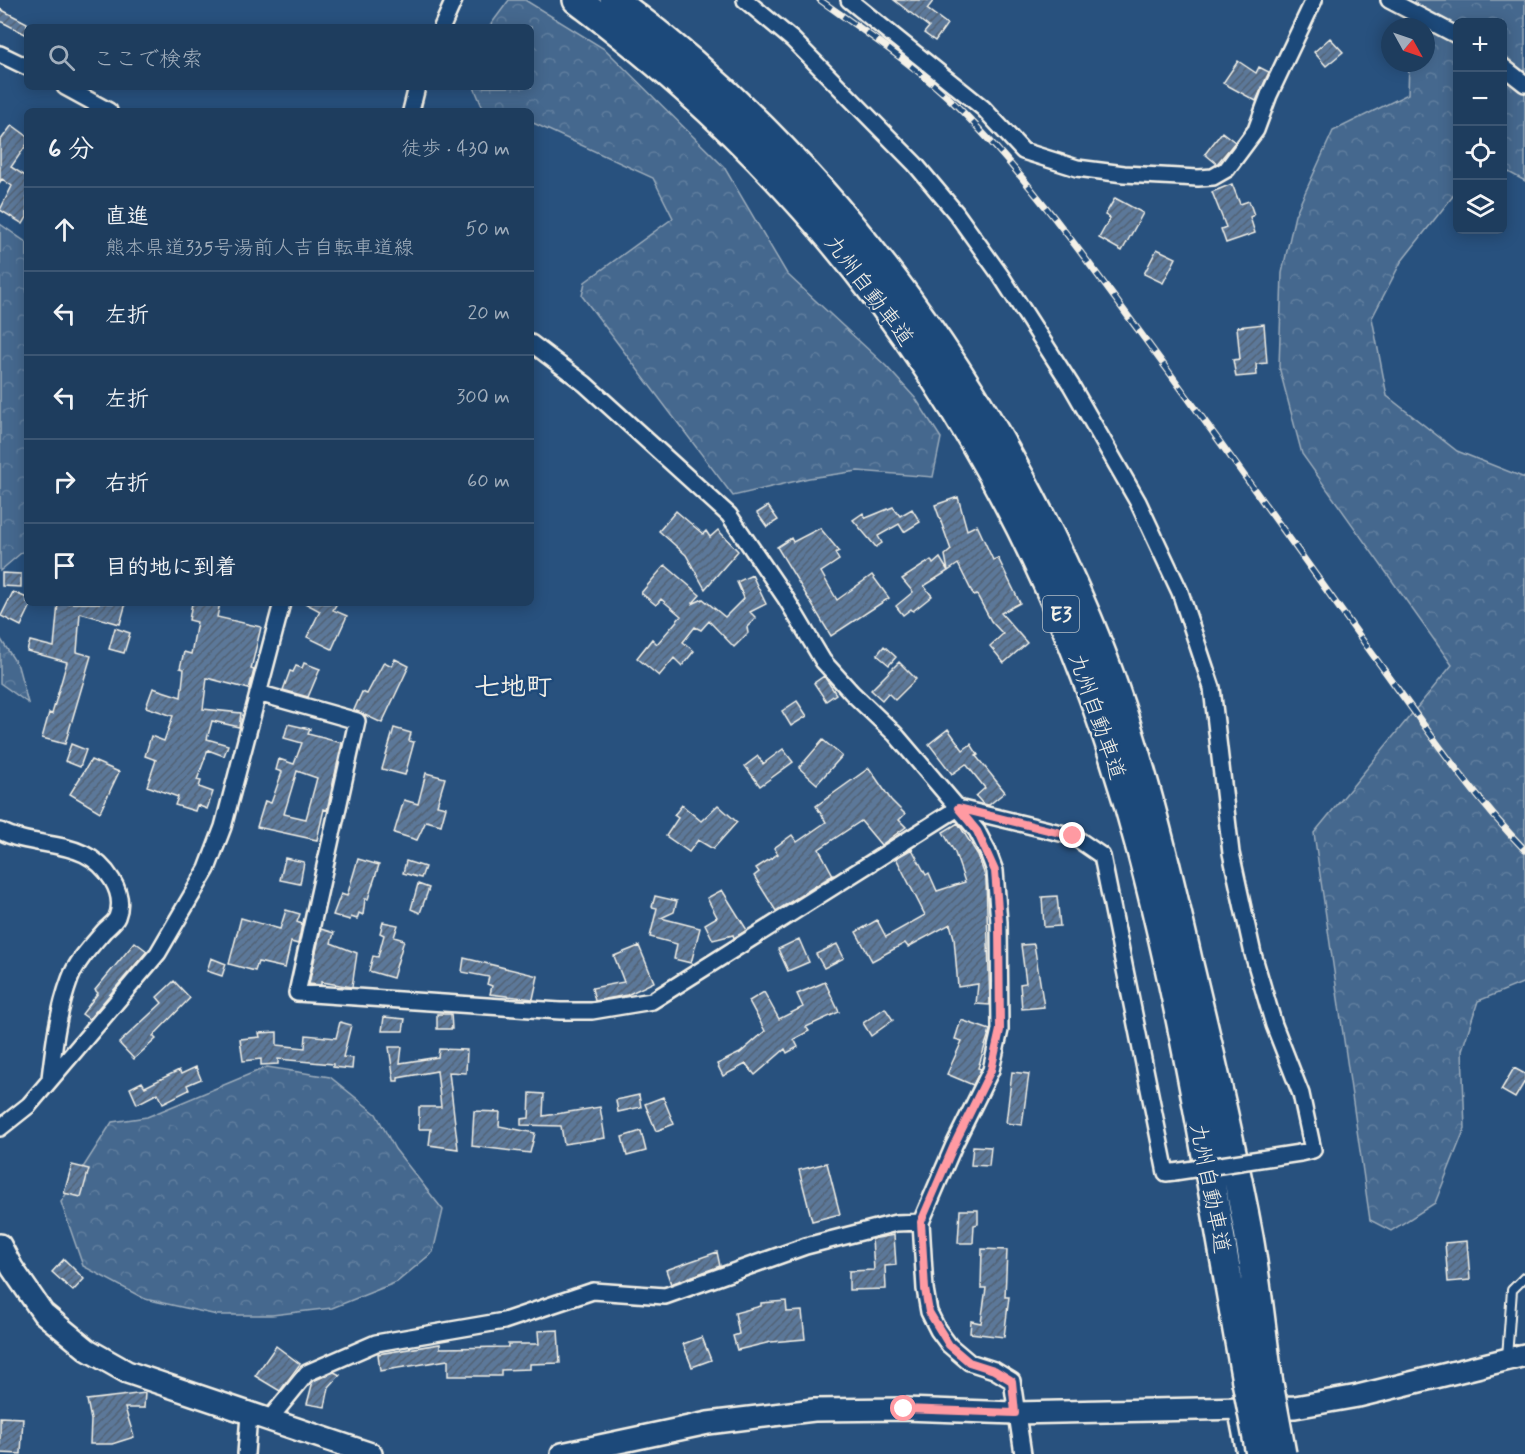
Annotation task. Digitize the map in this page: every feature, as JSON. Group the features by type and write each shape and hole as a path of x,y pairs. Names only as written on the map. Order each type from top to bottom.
{"highway":[{"name":"九州自動車道","path":"577,0 674,77 741,141 804,206 857,268 912,343 960,415 1040,566 1069,632 1106,732 1141,851 1176,1001 1257,1379 1282,1454"},
{"name":"九州自動車道","path":"614,0 686,59 756,123 819,190 874,256 929,329 977,403 1021,480 1089,621 1127,726 1161,843 1249,1238 1260,1454"}],"main road":[{"path":"0,1245 12,1269 43,1313 88,1350 127,1372 371,1454"},
{"path":"562,1454 708,1423 814,1410 904,1409 1015,1413 1295,1407 1358,1396 1516,1357"}],"street":[{"path":"443,24 454,0"},
{"path":"258,693 357,721 297,993 560,1011 592,1011 652,1001 753,940 932,822 958,808 1073,836 1102,856 1166,1173 1312,1150 1301,1094 1274,1025 1231,853 1212,688 1180,592 1138,501 1058,365 1001,276 956,213 907,155 793,40 745,0"},
{"path":"849,0 982,108 1023,151 1077,168 1124,174 1198,178 1213,177 1227,169 1249,140 1314,0"},
{"path":"1389,0 1453,33"},
{"path":"0,54 24,66"},
{"path":"1507,69 1525,84"},
{"path":"70,90 103,108"},
{"path":"412,108 416,90"},
{"path":"534,345 585,384 729,515 785,597 824,661 852,693 895,734 977,831 995,871 999,922 1000,1030 991,1070 954,1145 921,1222 925,1289 929,1312 949,1345 969,1362 994,1370 1012,1381 1015,1413 1023,1454"},
{"path":"0,1128 29,1105 158,953 207,869 223,827 281,606"},
{"path":"0,831 17,840 62,846 83,853 99,863 111,876 118,899 117,918 70,977 55,1035 50,1078"},
{"path":"246,1454 259,1418 307,1373 376,1343 504,1321 593,1291 664,1296 806,1246 896,1223 921,1222"},
{"path":"1236,1408 1245,1454"}],"lane":[{"path":"1516,1357 1512,1290 1525,1277"}],"green space":[{"path":"509,0 525,0 606,50 724,167 787,274 886,366 916,399 941,438 933,477 858,471 809,478 733,496 582,296 585,282 673,218 653,178 534,123 534,108 483,108 475,90 534,90 534,24 491,24"},
{"path":"1415,0 1525,0 1525,181 1507,171 1507,18 1453,18 1453,196 1401,262 1372,318 1387,396 1457,451 1525,478 1525,982 1478,1001 1462,1050 1465,1128 1435,1203 1391,1231 1370,1220 1314,833 1452,665 1302,454 1279,367 1282,273 1295,215 1333,131 1408,94 1409,72 1435,72 1435,18 1412,18"},
{"path":"0,224 24,241 24,551 0,571"},
{"path":"0,638 18,666 28,703 0,683"},
{"path":"267,1067 330,1077 376,1114 395,1149 443,1210 433,1252 397,1282 332,1308 272,1315 217,1315 145,1299 83,1266 61,1202 112,1122 147,1117"}],"building":[{"path":"894,0 934,0 927,9 947,24 935,41 924,33 929,27"},
{"path":"0,9 27,24 24,24 24,33 0,21"},
{"path":"1330,38 1343,52 1326,66 1314,52"},
{"path":"1238,61 1256,73 1259,67 1269,72 1256,101 1223,83"},
{"path":"12,125 24,134 24,148 11,167 24,175 23,224 0,210 12,186 2,179 0,182 0,141"},
{"path":"1222,132 1235,142 1217,164 1205,154"},
{"path":"1232,184 1240,204 1249,201 1254,215 1250,217 1255,233 1226,243 1221,229 1226,227 1212,192"},
{"path":"1115,198 1143,213 1122,251 1099,238 1110,218 1105,215"},
{"path":"1157,249 1176,258 1163,283 1144,274"},
{"path":"1264,324 1267,363 1256,364 1257,375 1236,377 1233,360 1240,359 1237,327"},
{"path":"958,497 967,530 977,525 993,560 998,558 1020,603 1001,613 1027,643 1004,663 990,646 1003,634 991,621 977,595 974,596 958,564 948,571 945,555 951,550 935,505"},
{"path":"768,506 778,520 767,527 757,513"},
{"path":"893,507 900,516 912,509 920,522 904,532 899,524 878,536 882,543 876,547 853,520 863,513 866,518"},
{"path":"676,511 703,534 706,531 710,537 718,530 738,551 705,589 686,555 659,531"},
{"path":"820,528 839,551 835,553 839,560 821,572 837,600 872,575 889,598 831,636 777,547 791,538 793,542"},
{"path":"940,558 948,571 924,586 932,596 913,611 911,609 903,615 896,606 913,592 902,579 931,560 933,564"},
{"path":"665,565 700,595 692,604 703,599 725,617 744,598 737,582 752,575 766,604 750,612 756,618 747,627 748,633 734,647 709,621 701,630 695,627 683,642 694,651 682,666 674,658 659,676 637,658 652,639 657,644 681,616 661,599 656,605 641,593"},
{"path":"2,573 21,574 21,587 2,586"},
{"path":"13,592 24,597 24,606 31,606 21,626 1,616"},
{"path":"58,606 125,606 120,624 80,613 77,652 91,656 65,744 42,738 49,713 52,714 67,662 27,651 30,641 54,647"},
{"path":"191,606 219,606 217,617 261,627 251,669 254,670 249,689 207,678 203,709 241,713 239,727 212,721 207,739 228,745 224,756 208,750 197,780 201,781 199,787 213,792 207,809 197,805 195,811 175,805 178,797 147,786 156,760 145,756 151,736 164,741 173,716 146,707 153,688 181,697 184,669 180,668 184,652 191,654 197,622 189,620"},
{"path":"311,606 335,606 333,610 347,616 332,649 307,637 320,611"},
{"path":"115,628 130,633 124,653 109,649"},
{"path":"884,646 896,657 889,665 877,655"},
{"path":"395,659 409,666 382,723 354,710 362,692 367,694 384,662 392,666"},
{"path":"899,662 916,679 895,700 888,693 882,700 871,690"},
{"path":"304,663 320,669 308,697 283,690 290,671 293,672 296,666 302,668"},
{"path":"824,676 836,694 826,701 814,683"},
{"path":"797,701 807,716 791,726 782,711"},
{"path":"288,724 310,729 308,734 342,743 327,810 324,809 317,840 257,827 265,801 271,803 282,772 276,770 279,759 294,764 302,743 284,738","holes":["297,771 317,778 306,819 284,814"]},
{"path":"394,728 411,733 409,741 414,742 405,775 382,769"},
{"path":"948,729 963,750 971,744 978,755 976,756 1005,792 989,805 983,804 976,796 985,788 966,764 952,774 929,744"},
{"path":"823,740 842,756 817,784 799,768"},
{"path":"71,744 86,750 80,767 65,761"},
{"path":"783,749 793,762 760,786 745,766 758,756 763,764"},
{"path":"91,760 119,772 100,812 70,794"},
{"path":"869,768 891,800 905,814 899,820 906,827 881,845 861,821 819,849 833,875 776,911 754,876 759,872 756,868 778,854 774,848 792,835 797,842 826,822 816,806"},
{"path":"426,773 445,778 437,805 446,807 441,825 426,821 417,840 394,833 404,800 418,804"},
{"path":"682,805 701,821 718,805 737,822 713,849 698,840 689,852 666,836 678,818 674,815"},
{"path":"958,823 978,855 986,879 990,1005 976,1004 978,984 958,987 954,938 950,924 908,947 905,943 872,961 856,932 877,920 886,937 925,915 896,858 912,849 926,875 929,873 937,891 965,882 955,853 943,832"},
{"path":"285,858 304,862 300,884 280,880"},
{"path":"358,859 379,865 368,899 365,899 363,915 359,913 357,919 351,917 350,920 333,915 341,894 347,896"},
{"path":"406,861 425,867 421,878 403,873"},
{"path":"418,884 429,888 420,913 411,909"},
{"path":"722,890 747,930 734,938 733,935 713,940 705,924 717,917 707,898"},
{"path":"655,896 677,901 674,912 661,918 700,928 691,963 674,959 677,944 650,937 657,908 652,907"},
{"path":"1057,896 1060,926 1044,927 1042,897"},
{"path":"286,910 300,914 297,922 302,924 298,944 291,942 285,968 258,962 255,971 229,964 241,918 280,929"},
{"path":"383,922 398,925 394,937 404,940 393,978 369,971 373,956 378,957 384,935 380,933"},
{"path":"321,929 334,933 331,943 357,953 352,987 321,982 321,985 309,984"},
{"path":"799,939 809,962 788,971 778,949"},
{"path":"135,942 147,951 89,1019 82,1014 98,993 95,990"},
{"path":"837,944 844,958 824,968 816,954"},
{"path":"1034,944 1044,1007 1022,1009 1020,984 1026,983 1021,945"},
{"path":"639,946 654,982 627,995 595,1001 592,988 624,982 614,956"},
{"path":"211,958 226,964 222,976 207,971"},
{"path":"464,958 538,976 533,999 490,994 492,986 487,984 489,977 462,972"},
{"path":"174,981 190,998 153,1036 156,1039 134,1059 119,1043 162,1003 157,997"},
{"path":"825,982 839,1012 806,1027 809,1031 794,1039 798,1047 787,1053 785,1049 755,1075 746,1064 723,1076 717,1064 740,1053 765,1031 749,1001 764,992 779,1019 803,1007 797,994"},
{"path":"885,1008 893,1020 871,1036 863,1023"},
{"path":"437,1014 451,1014 452,1029 437,1029"},
{"path":"384,1017 405,1019 403,1031 382,1031"},
{"path":"961,1020 990,1030 978,1068 981,1069 973,1085 947,1074 962,1041 955,1039"},
{"path":"340,1022 351,1025 343,1057 353,1058 352,1069 333,1067 333,1064 278,1059 278,1064 261,1065 261,1059 243,1061 240,1039 260,1037 259,1033 277,1032 277,1045 305,1048 306,1035 336,1038"},
{"path":"389,1047 402,1047 400,1063 438,1057 439,1049 467,1050 466,1073 449,1072 458,1149 429,1145 431,1129 419,1129 419,1107 441,1107 437,1071 398,1078 398,1081 394,1081"},
{"path":"196,1067 201,1079 187,1085 189,1090 163,1103 158,1093 137,1104 130,1088 142,1082 145,1087 179,1070 181,1074"},
{"path":"1514,1068 1525,1074 1525,1081 1515,1098 1501,1090"},
{"path":"1012,1072 1029,1074 1022,1125 1006,1123"},
{"path":"530,1093 544,1094 543,1116 600,1107 605,1138 564,1144 561,1126 521,1125 521,1119 529,1118"},
{"path":"639,1095 641,1107 618,1112 616,1100"},
{"path":"663,1097 674,1124 656,1131 645,1104"},
{"path":"474,1111 500,1112 499,1126 535,1133 530,1153 472,1146"},
{"path":"641,1131 646,1151 627,1156 622,1137"},
{"path":"973,1146 991,1147 989,1166 971,1165"},
{"path":"827,1163 840,1214 812,1221 799,1170"},
{"path":"72,1165 89,1169 81,1197 64,1193"},
{"path":"960,1210 978,1210 978,1224 974,1225 973,1243 958,1243"},
{"path":"894,1235 896,1265 885,1266 886,1289 849,1290 849,1271 874,1270 872,1239"},
{"path":"1467,1241 1470,1280 1448,1282 1445,1243"},
{"path":"982,1249 1007,1250 1005,1297 1009,1297 1004,1337 970,1333 971,1321 981,1323 986,1288 981,1288"},
{"path":"717,1252 720,1266 671,1284 666,1270"},
{"path":"64,1259 84,1279 73,1291 52,1272"},
{"path":"786,1301 787,1312 802,1311 805,1339 771,1342 737,1350 733,1336 739,1334 735,1313 761,1306 761,1303"},
{"path":"558,1330 560,1363 530,1364 530,1369 501,1370 501,1376 448,1376 448,1360 380,1371 378,1354 440,1344 440,1348 539,1344 538,1331"},
{"path":"702,1337 711,1360 692,1367 683,1344"},
{"path":"276,1346 300,1364 280,1391 255,1376"},
{"path":"334,1372 340,1375 329,1387 325,1407 307,1404 313,1381"},
{"path":"145,1393 144,1408 125,1408 134,1437 112,1444 90,1444 91,1420 87,1400"},
{"path":"0,1417 23,1418 21,1454 0,1453"}],"railway":[{"path":"820,0 892,52 944,94 985,135 1031,189 1168,371 1445,754 1483,803 1525,850"}],"district":[{"name":"七地町","path":"513,686"}],"route":[{"path":"904,1409 1015,1413 1012,1381 994,1370 969,1362 949,1345 929,1312 925,1289 925,1255 921,1222 954,1145 991,1070 1000,1030 999,922 995,871 977,831 958,808 1073,836"}]}
